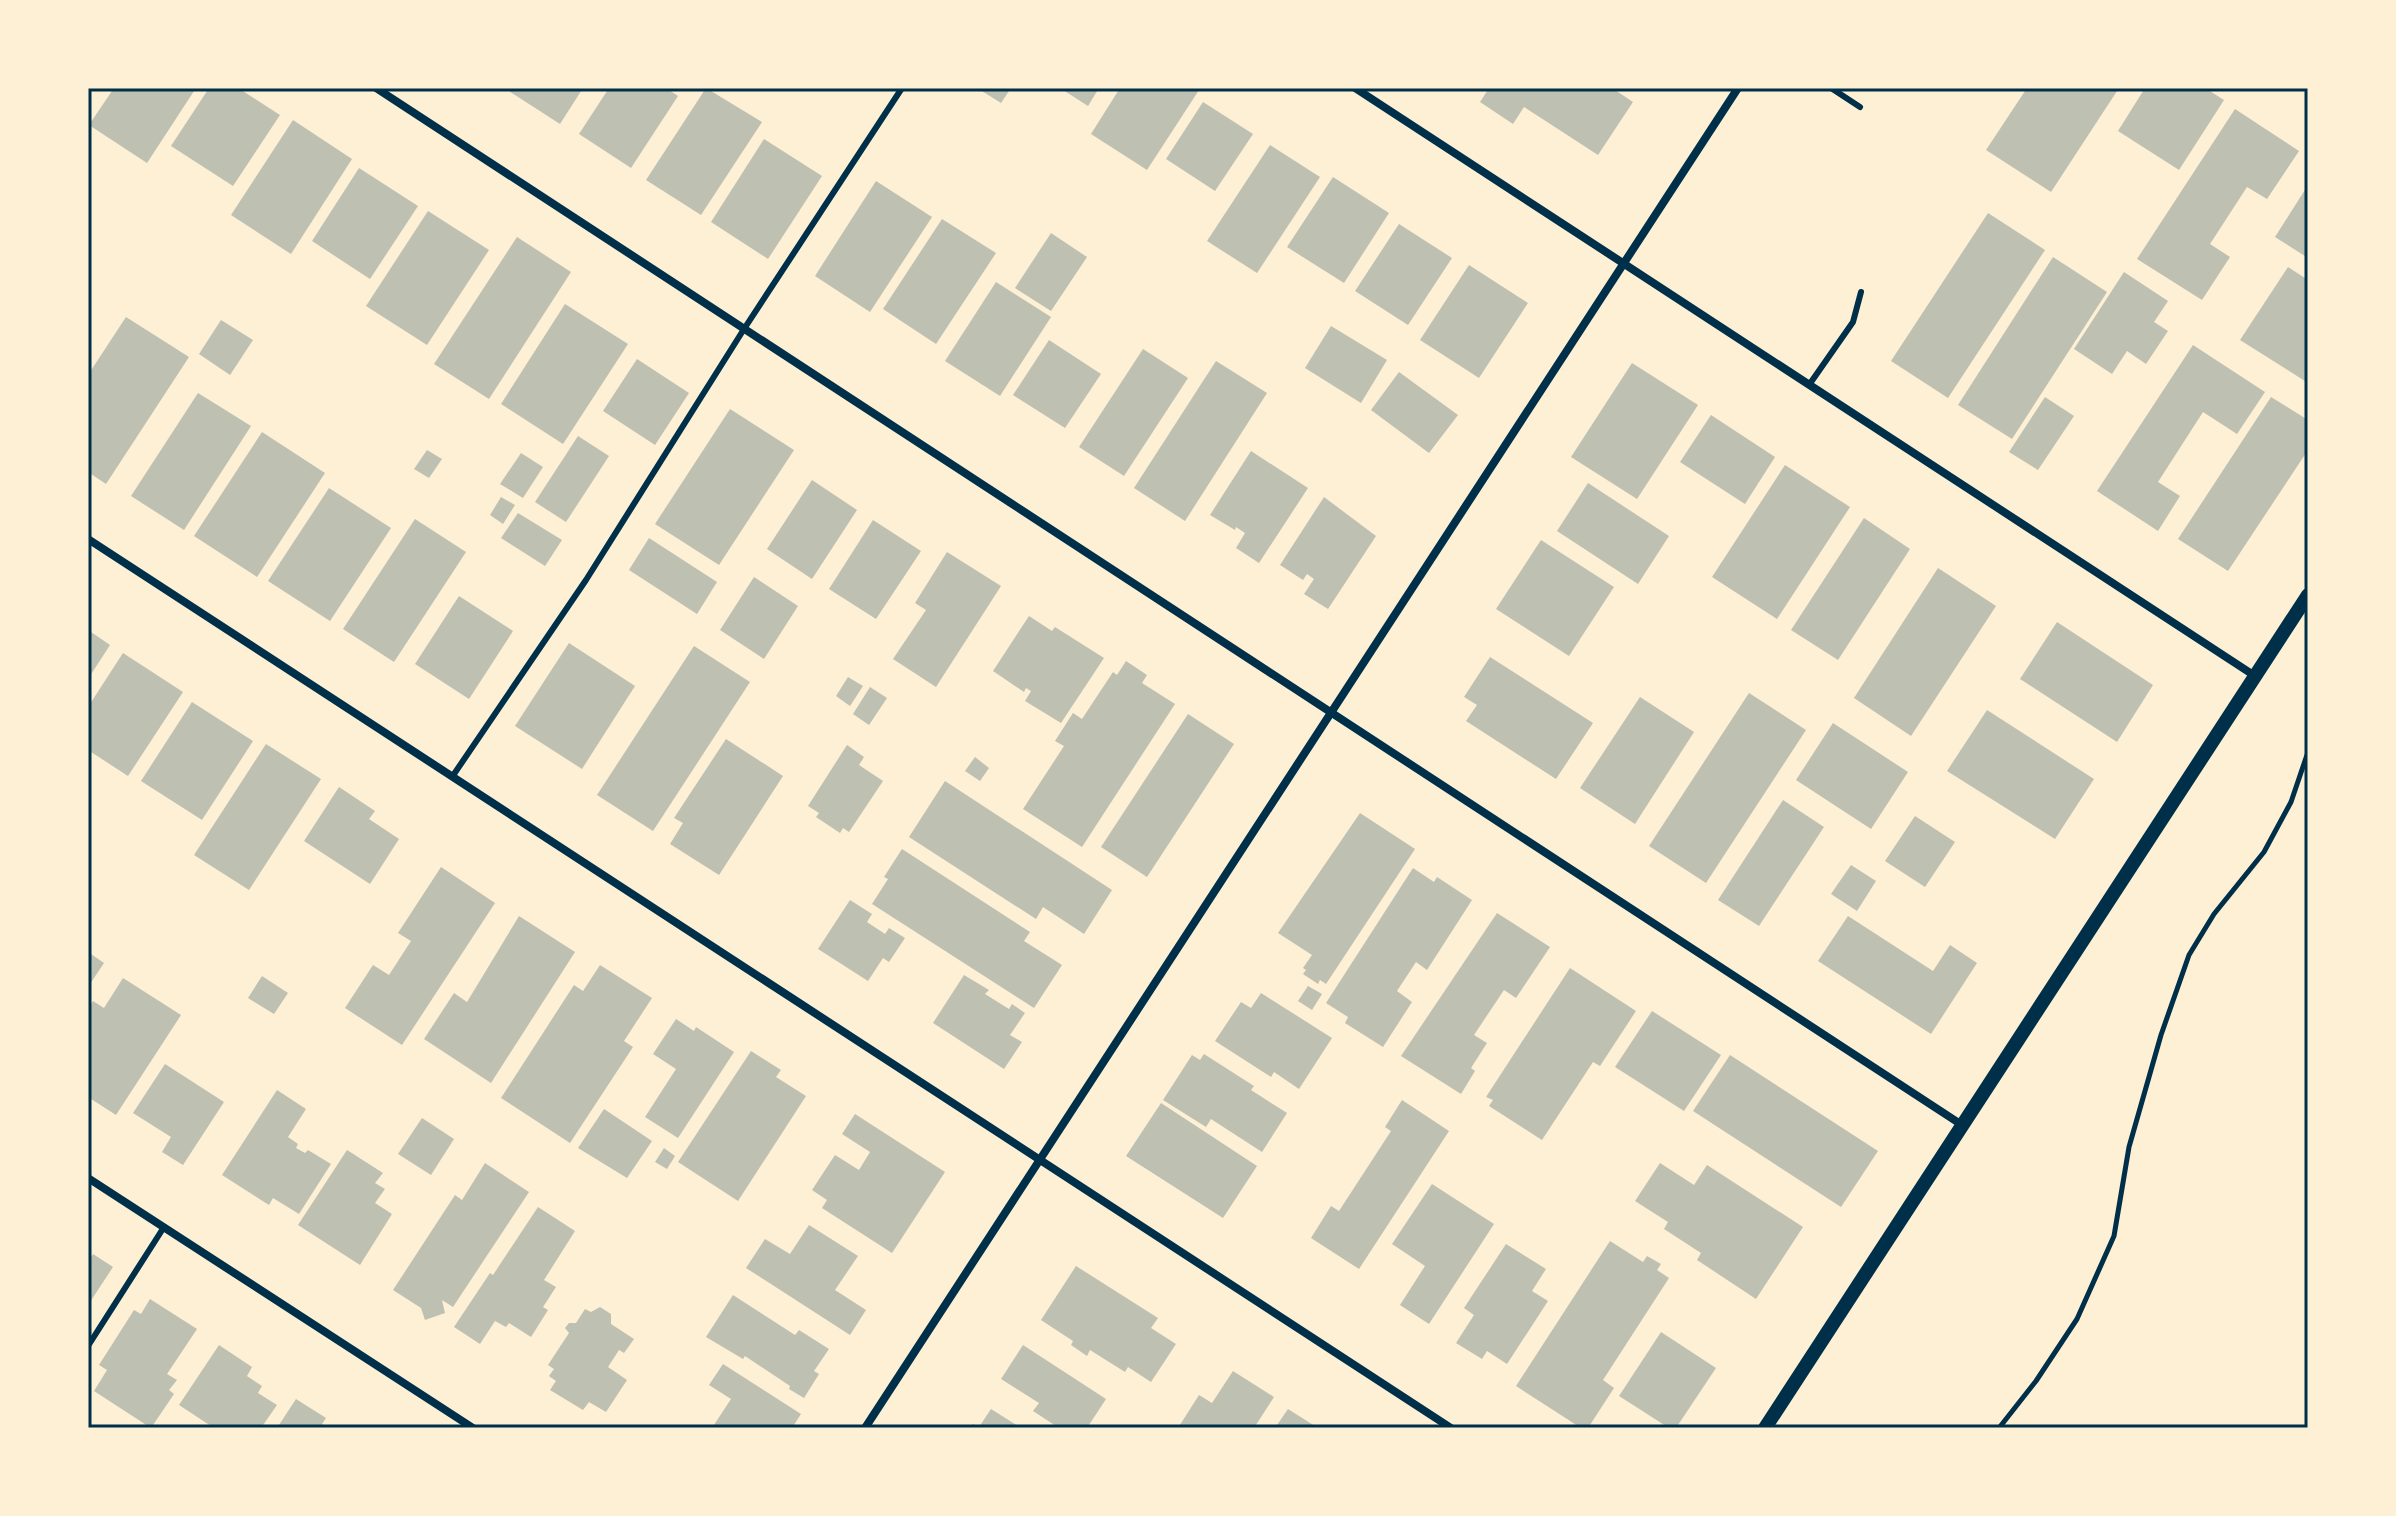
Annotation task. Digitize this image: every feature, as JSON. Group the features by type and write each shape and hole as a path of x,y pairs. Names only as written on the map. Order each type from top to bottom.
{"street":[{"path":"376,88 1962,1125"},
{"path":"1355,88 2255,676"},
{"path":"865,1428 1738,88"},
{"path":"88,539 1451,1428"},
{"path":"1765,1428 2308,595"},
{"path":"88,1178 473,1428"}],"lane":[{"path":"452,777 586,580 744,329 902,88"},
{"path":"1831,88 1860,107"},
{"path":"1809,385 1853,322 1861,292"},
{"path":"88,1346 164,1227"}],"path":[{"path":"1999,1428 2036,1381 2077,1319 2114,1236 2129,1147 2161,1035 2189,955 2214,914 2264,852 2291,802 2308,752"}],"building":[{"path":"114,88 196,88 147,163 89,125"},
{"path":"209,88 238,88 280,115 233,186 171,146"},
{"path":"504,88 583,88 560,124"},
{"path":"609,88 666,88 678,96 631,168 579,134"},
{"path":"706,88 762,122 701,215 646,180"},
{"path":"977,88 1011,88 1001,103"},
{"path":"1060,88 1099,88 1088,106"},
{"path":"1120,88 1199,90 1147,170 1091,134"},
{"path":"1489,88 1612,88 1633,102 1598,155 1524,107 1513,124 1480,102"},
{"path":"2027,88 2119,88 2051,192 1986,150"},
{"path":"2145,88 2205,88 2224,100 2179,170 2118,131"},
{"path":"1203,102 1253,134 1215,191 1166,159"},
{"path":"2235,109 2299,151 2267,199 2247,187 2210,244 2230,257 2202,300 2137,259"},
{"path":"293,120 352,159 291,254 231,215"},
{"path":"764,139 822,176 768,259 711,222"},
{"path":"1270,145 1320,177 1257,273 1207,241"},
{"path":"359,168 418,206 370,279 312,241"},
{"path":"1333,177 1389,213 1344,283 1287,247"},
{"path":"876,181 932,217 870,312 815,276"},
{"path":"2308,185 2308,258 2275,237"},
{"path":"428,211 489,250 427,345 366,306"},
{"path":"1988,213 2045,250 1948,398 1891,361"},
{"path":"942,219 996,253 936,344 883,309"},
{"path":"1399,224 1452,258 1408,325 1355,291"},
{"path":"1051,233 1087,257 1051,311 1015,288"},
{"path":"517,237 571,272 489,399 434,364"},
{"path":"2053,257 2107,292 2012,439 1958,405"},
{"path":"1469,265 1528,303 1479,378 1420,340"},
{"path":"2288,267 2308,280 2308,383 2240,340"},
{"path":"2124,272 2168,301 2154,322 2168,331 2146,364 2127,351 2112,374 2074,349"},
{"path":"996,282 1051,317 1000,396 945,361"},
{"path":"565,304 628,344 563,444 501,404"},
{"path":"126,317 189,357 106,484 88,472 88,375"},
{"path":"221,320 253,340 230,375 199,354"},
{"path":"1331,326 1387,360 1361,403 1305,368"},
{"path":"1049,340 1101,374 1065,428 1013,395"},
{"path":"2193,345 2265,392 2237,434 2203,412 2158,482 2180,496 2158,531 2097,491"},
{"path":"1143,349 1188,378 1124,476 1079,447"},
{"path":"637,359 689,393 655,445 603,411"},
{"path":"1216,361 1267,393 1185,521 1134,488"},
{"path":"1632,363 1698,405 1637,499 1571,457"},
{"path":"1399,372 1458,415 1429,453 1371,410"},
{"path":"198,393 251,426 184,530 131,496"},
{"path":"2045,397 2074,416 2038,470 2009,452"},
{"path":"2271,397 2308,420 2308,450 2228,571 2178,539"},
{"path":"730,409 794,450 719,565 655,524"},
{"path":"1711,415 1775,457 1745,504 1680,462"},
{"path":"262,432 325,473 257,577 194,536"},
{"path":"578,436 609,456 566,522 535,502"},
{"path":"427,450 442,459 429,478 414,469"},
{"path":"1251,451 1308,488 1259,563 1236,548 1245,533 1210,515"},
{"path":"521,453 543,467 523,498 500,484"},
{"path":"1785,465 1850,507 1777,619 1712,577"},
{"path":"812,480 857,510 812,579 767,549"},
{"path":"1588,483 1669,536 1638,584 1557,531"},
{"path":"329,488 391,528 330,621 268,581"},
{"path":"501,497 515,505 503,524 490,515"},
{"path":"1324,497 1376,536 1328,609 1304,594 1314,579 1307,574 1303,580 1280,565"},
{"path":"518,513 562,540 545,566 501,538"},
{"path":"1864,518 1910,549 1838,660 1791,630"},
{"path":"415,519 466,552 394,662 343,629"},
{"path":"873,520 921,551 876,619 829,589"},
{"path":"649,538 717,582 697,614 629,570"},
{"path":"1541,540 1614,587 1569,656 1496,609"},
{"path":"947,552 1001,586 936,687 893,659 926,610 915,603"},
{"path":"1938,568 1996,606 1911,736 1854,698"},
{"path":"754,577 798,606 764,659 720,630"},
{"path":"459,596 513,631 469,699 415,664"},
{"path":"1029,616 1052,631 1055,627 1104,658 1061,723 1025,701 1031,691 1026,688 1024,692 993,671"},
{"path":"2057,622 2153,685 2117,742 2020,679"},
{"path":"88,630 110,645 88,679"},
{"path":"569,643 635,686 582,769 515,726"},
{"path":"694,646 750,682 653,831 597,795"},
{"path":"123,653 183,692 128,776 88,750 88,707"},
{"path":"1490,657 1593,723 1556,779 1466,721 1477,705 1464,697"},
{"path":"1126,661 1147,675 1142,683 1175,704 1082,847 1023,809 1064,746 1055,741 1073,713 1082,719 1113,672 1117,675"},
{"path":"848,677 863,686 850,706 836,696"},
{"path":"870,687 887,698 869,725 853,714"},
{"path":"1749,693 1806,730 1706,883 1649,846"},
{"path":"1640,697 1694,732 1635,824 1580,788"},
{"path":"192,702 253,741 202,820 141,781"},
{"path":"1987,710 2094,779 2055,839 1947,771"},
{"path":"1188,714 1234,744 1147,877 1101,847"},
{"path":"1833,723 1908,772 1871,829 1796,780"},
{"path":"726,739 783,776 719,875 670,844 683,823 674,818"},
{"path":"266,744 321,779 249,890 194,855"},
{"path":"847,745 864,757 859,765 883,781 849,832 843,828 840,833 816,817 819,813 808,806"},
{"path":"975,757 989,768 980,781 965,771"},
{"path":"945,781 1112,890 1084,934 1043,907 1036,919 909,837"},
{"path":"339,787 375,811 369,819 399,839 370,884 304,841"},
{"path":"1783,800 1824,827 1759,926 1718,900"},
{"path":"1360,813 1415,849 1326,984 1320,980 1318,984 1303,974 1306,970 1303,968 1312,955 1278,933"},
{"path":"1915,816 1955,842 1925,887 1885,861"},
{"path":"902,849 1030,932 1024,941 1062,965 1034,1008 872,904"},
{"path":"1851,865 1876,881 1857,911 1831,894"},
{"path":"441,867 495,903 402,1045 345,1008 373,965 389,975 411,941 398,933"},
{"path":"1413,868 1434,882 1437,877 1472,900 1427,970 1416,962 1397,991 1412,1002 1383,1047 1345,1023 1348,1017 1326,1003"},
{"path":"850,900 872,914 867,922 885,934 889,928 905,938 889,962 883,958 868,981 818,949"},
{"path":"1497,913 1550,947 1516,998 1504,990 1474,1035 1487,1043 1471,1068 1475,1071 1461,1094 1401,1056"},
{"path":"519,916 575,952 491,1083 424,1039 454,993 467,1002"},
{"path":"1848,916 1933,971 1950,945 1977,963 1931,1034 1818,961"},
{"path":"88,952 104,963 88,987"},
{"path":"600,965 652,998 624,1041 633,1047 570,1143 501,1098 574,985 583,991"},
{"path":"1570,968 1636,1011 1600,1066 1593,1062 1542,1140 1489,1106 1493,1100 1486,1097"},
{"path":"964,975 989,990 985,994 1009,1009 1012,1004 1025,1013 1010,1035 1022,1042 1004,1069 933,1023"},
{"path":"262,976 288,993 274,1014 248,998"},
{"path":"123,978 181,1015 116,1115 88,1097 88,1009 93,1001 104,1008"},
{"path":"1308,986 1322,994 1312,1010 1298,1001"},
{"path":"1261,993 1332,1038 1299,1089 1274,1072 1271,1077 1215,1041 1241,1002 1251,1008"},
{"path":"1652,1011 1721,1055 1684,1111 1615,1067"},
{"path":"676,1019 694,1031 696,1027 734,1052 678,1138 645,1117 676,1069 653,1054"},
{"path":"751,1051 781,1070 776,1077 806,1096 738,1201 678,1162"},
{"path":"1204,1054 1254,1086 1251,1090 1287,1113 1262,1152 1211,1119 1206,1127 1163,1100 1192,1055 1200,1060"},
{"path":"1730,1055 1878,1151 1841,1207 1693,1111"},
{"path":"165,1064 224,1102 183,1165 162,1152 171,1137 133,1113"},
{"path":"277,1090 306,1109 288,1137 298,1144 296,1148 305,1153 308,1150 331,1164 299,1214 273,1198 269,1205 222,1175"},
{"path":"1402,1100 1449,1131 1359,1269 1311,1238 1331,1206 1339,1211 1391,1131 1385,1127"},
{"path":"1161,1103 1257,1166 1223,1218 1126,1156"},
{"path":"604,1109 652,1141 627,1178 578,1148"},
{"path":"855,1114 945,1172 892,1253 822,1208 827,1200 812,1190 835,1155 859,1170 870,1152 842,1134"},
{"path":"422,1118 454,1139 431,1175 398,1154"},
{"path":"664,1148 675,1156 667,1169 655,1162"},
{"path":"347,1150 383,1173 375,1183 385,1189 375,1203 392,1214 360,1265 298,1225"},
{"path":"485,1163 529,1192 453,1307 442,1300 445,1313 425,1320 421,1308 393,1290 455,1195 462,1200"},
{"path":"1660,1163 1694,1185 1707,1165 1803,1227 1756,1299 1697,1260 1701,1253 1664,1229 1668,1222 1635,1201"},
{"path":"1432,1184 1494,1224 1429,1324 1400,1305 1425,1266 1392,1244"},
{"path":"538,1207 575,1231 544,1280 556,1287 543,1307 548,1310 531,1337 509,1323 506,1327 495,1321 480,1344 454,1327"},
{"path":"809,1225 858,1256 835,1290 866,1310 850,1335 746,1268 765,1239 790,1254"},
{"path":"1610,1241 1643,1262 1647,1256 1661,1264 1657,1270 1669,1278 1603,1380 1614,1388 1588,1428 1581,1428 1516,1386"},
{"path":"1506,1244 1546,1269 1532,1291 1548,1301 1507,1364 1487,1351 1482,1359 1456,1343 1474,1315 1464,1308"},
{"path":"93,1254 113,1267 88,1305 88,1262"},
{"path":"1076,1266 1158,1318 1151,1328 1176,1344 1151,1382 1128,1367 1125,1372 1090,1350 1087,1356 1071,1345 1073,1341 1041,1320"},
{"path":"733,1295 795,1335 799,1330 829,1349 814,1371 819,1374 804,1398 745,1356 743,1359 706,1337"},
{"path":"150,1299 197,1329 167,1374 177,1380 169,1390 174,1394 151,1428 94,1391 107,1370 99,1365 134,1310 141,1314"},
{"path":"600,1307 611,1314 611,1324 634,1339 624,1353 619,1350 608,1367 627,1380 606,1412 589,1402 583,1410 550,1390 556,1381 549,1376 554,1369 548,1365 569,1333 565,1328 569,1323 576,1323 585,1309 591,1312"},
{"path":"1661,1332 1716,1368 1676,1428 1669,1428 1619,1396"},
{"path":"219,1345 252,1367 247,1376 262,1386 258,1393 277,1405 261,1428 214,1428 179,1405"},
{"path":"1023,1345 1106,1399 1087,1428 1059,1428 1033,1411 1039,1403 1001,1379"},
{"path":"723,1364 801,1414 792,1428 712,1428 731,1399 709,1385"},
{"path":"1233,1371 1274,1397 1254,1428 1178,1428 1199,1395 1212,1403"},
{"path":"296,1399 326,1418 322,1424 329,1428 277,1428"},
{"path":"991,1409 1021,1428 970,1428 973,1424 979,1427"},
{"path":"1288,1409 1318,1428 1275,1428"}]}
